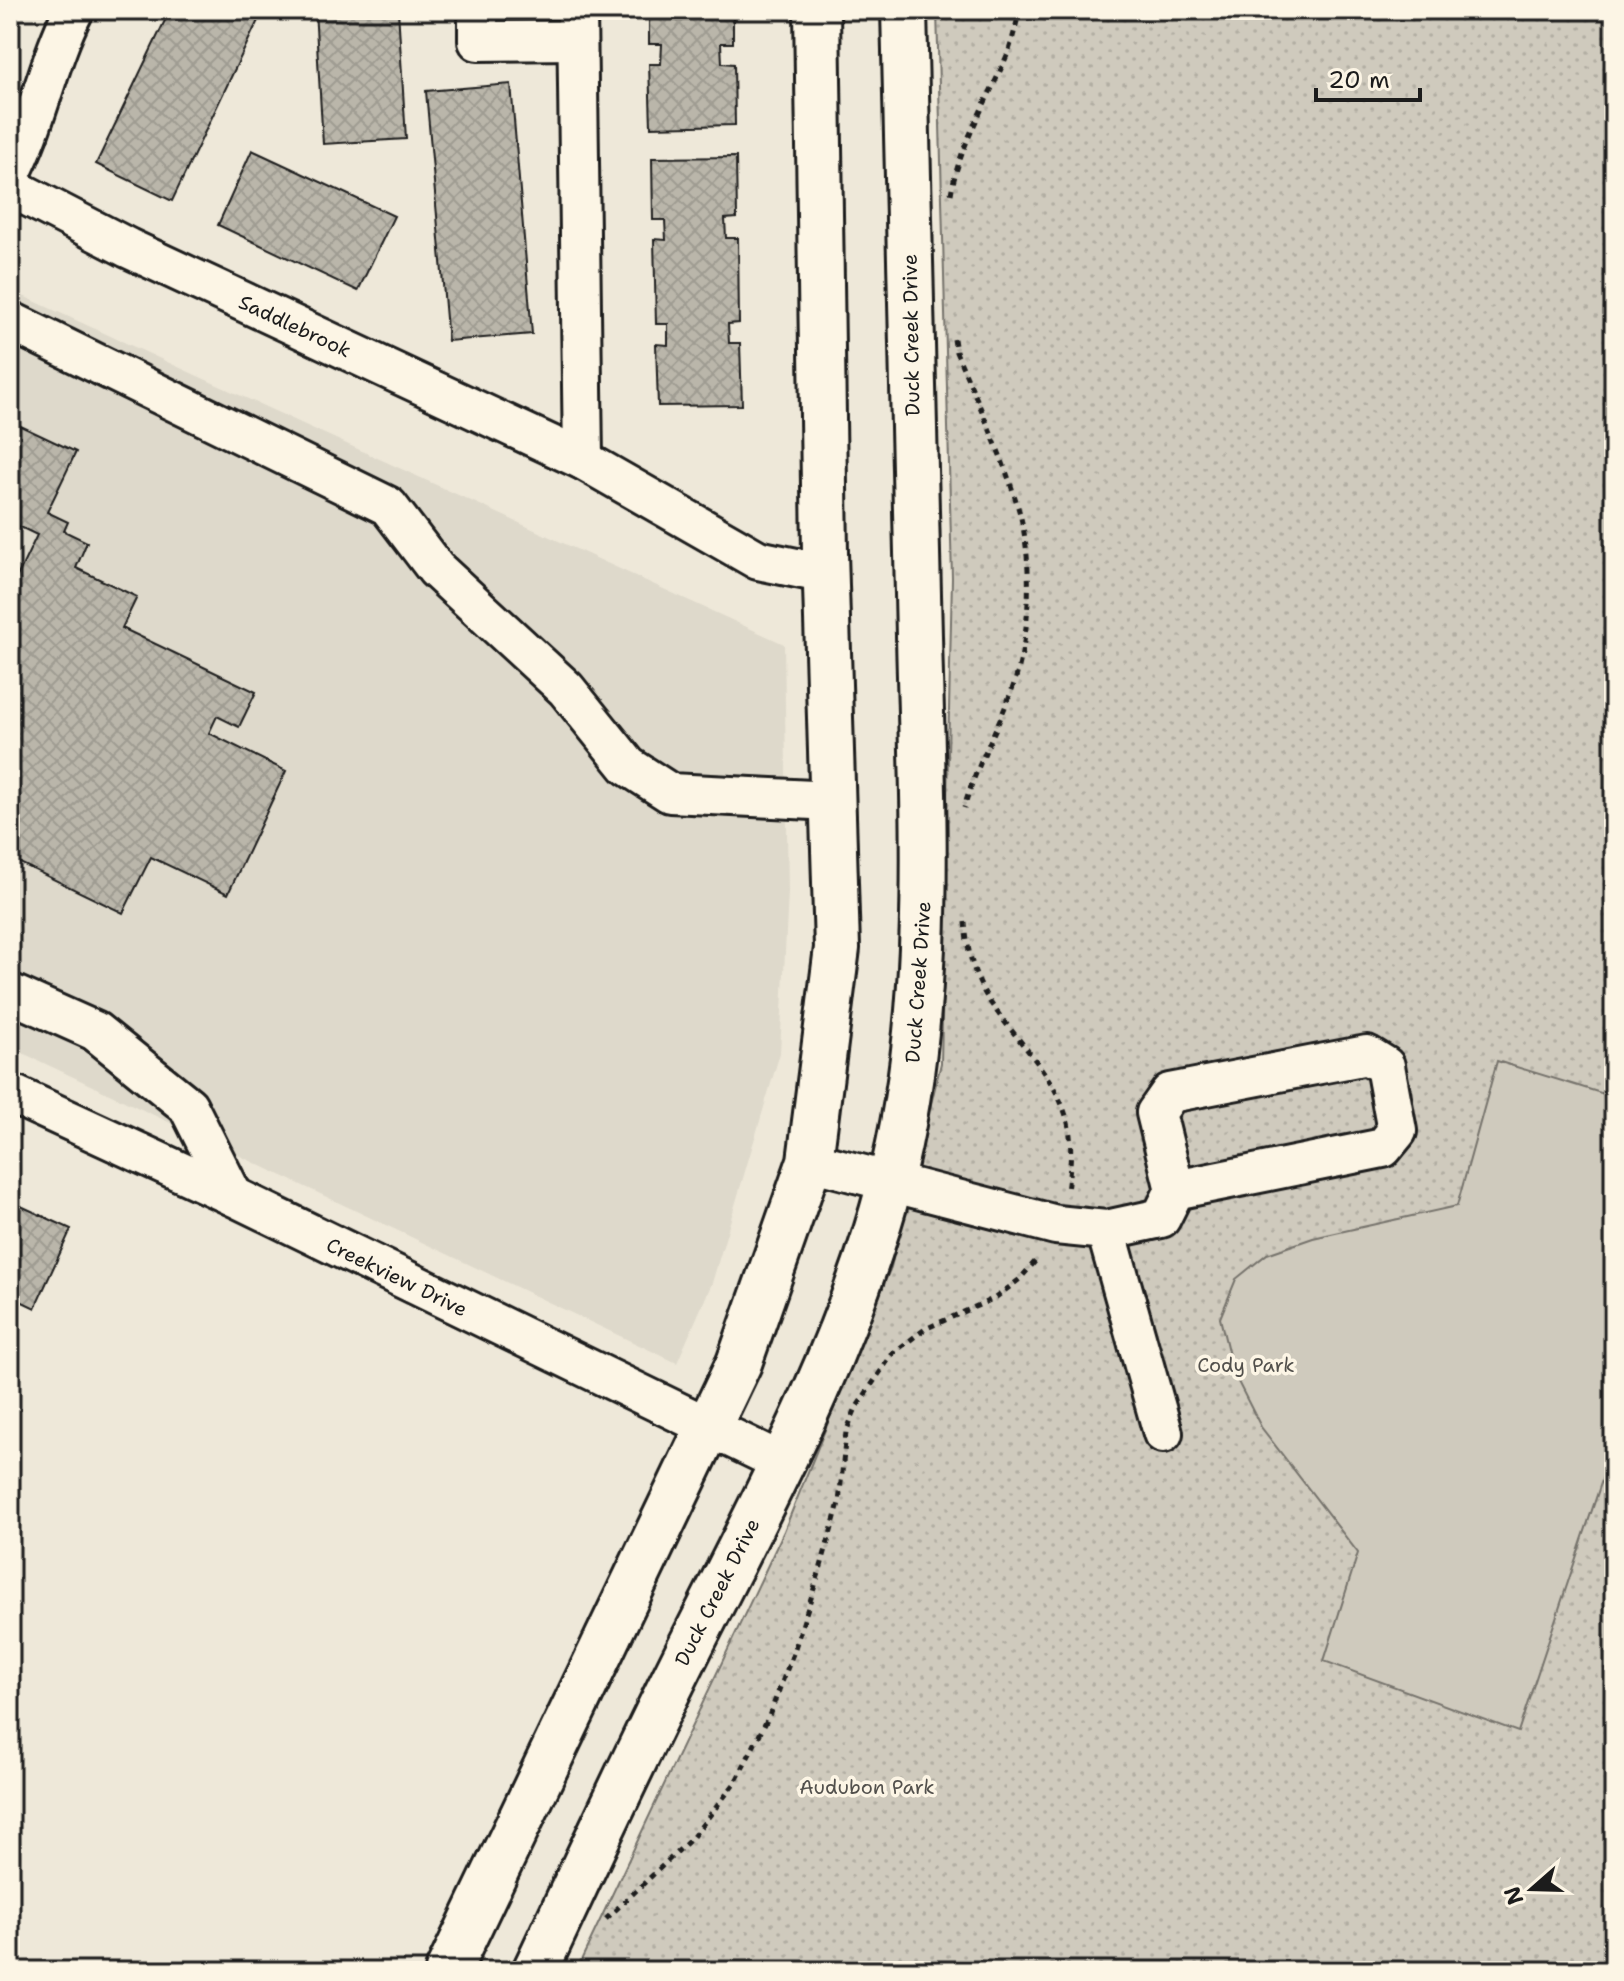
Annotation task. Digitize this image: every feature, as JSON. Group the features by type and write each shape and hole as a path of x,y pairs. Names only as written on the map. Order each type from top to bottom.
{"main road":[{"path":"448,1971 739,1363 810,1161 837,948 826,574 817,10"},
{"name":"Duck Creek Drive","path":"535,1971 676,1674 829,1365 890,1184 916,1045 925,892 904,10"}],"street":[{"path":"10,175 25,147 64,29 74,10"},
{"path":"478,10 478,41 577,25 583,460"},
{"name":"Saddlebrook","path":"10,187 128,248 583,460 758,560 826,574"},
{"path":"10,321 388,506 436,569 566,689 628,766 670,793 833,801"},
{"path":"10,993 95,1031 188,1106 233,1196"},
{"path":"810,1161 1056,1225 1106,1230 1161,1218 1175,1190 1156,1113 1170,1093 1367,1055 1385,1066 1397,1131 1383,1148 1175,1190"},
{"name":"Creekview Drive","path":"10,1093 233,1196 783,1463"},
{"path":"1106,1230 1163,1433"}],"shaded area":[{"path":"10,290 784,644 788,892 780,1053 712,1283 677,1363 10,1047"}],"green space":[{"name":"Cody Park","path":"937,10 1614,10 1614,1971 576,1971 784,1531 891,1267 941,1063 952,578"},
{"path":"1497,1061 1614,1097 1614,1444 1518,1732 1324,1661 1358,1553 1261,1427 1233,1372 1220,1318 1236,1279 1267,1254 1313,1238 1457,1206"}],"building":[{"path":"10,10 20,10 10,30"},
{"path":"170,10 263,10 172,201 96,164"},
{"path":"315,10 398,10 406,139 323,144"},
{"path":"649,10 733,10 733,43 721,43 722,63 734,64 735,125 651,127 649,64 661,64 662,44 649,44"},
{"path":"511,84 532,334 448,341 426,91"},
{"path":"252,150 394,216 358,291 218,225"},
{"path":"736,157 737,218 725,219 726,238 738,238 739,323 728,324 729,343 740,343 742,405 658,406 656,344 668,345 668,324 656,324 654,239 666,240 665,220 653,220 652,158"},
{"path":"10,421 76,452 47,512 68,522 64,531 87,542 76,568 137,597 122,628 256,692 239,727 217,716 209,733 286,771 228,894 151,857 123,913 14,860 10,870 10,574 17,577 37,535 10,522"},
{"path":"10,1201 71,1229 35,1308 10,1296"}],"park label":[{"name":"Audubon Park","path":"867,1787"}]}
